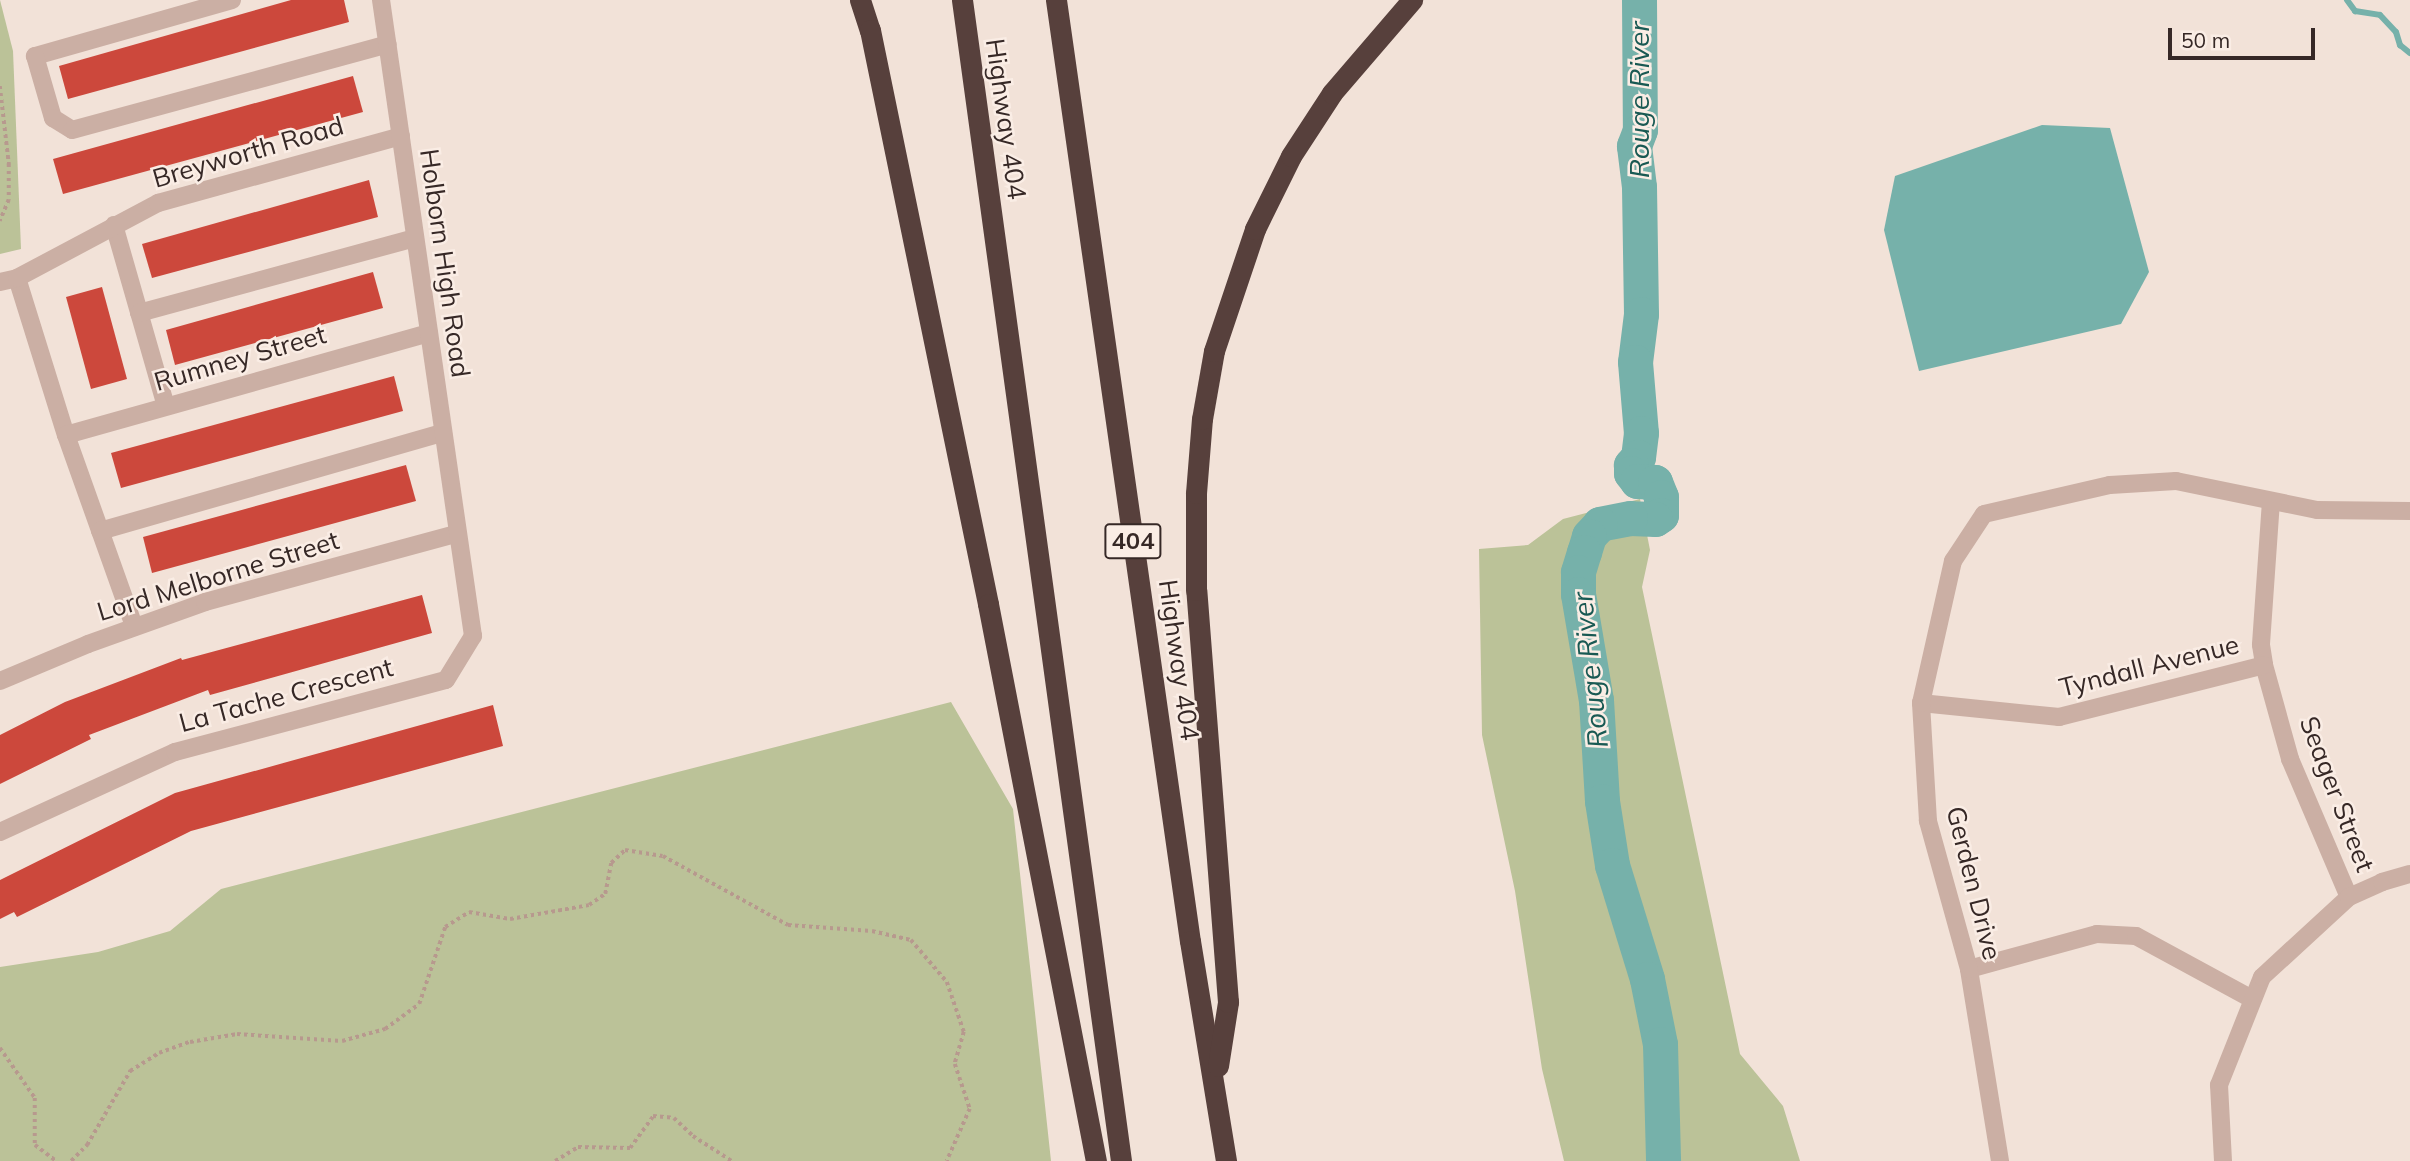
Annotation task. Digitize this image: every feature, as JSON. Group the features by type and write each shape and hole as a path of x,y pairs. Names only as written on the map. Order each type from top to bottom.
{"highway":[{"path":"860,0 870,30 988,604 1096,1161"},
{"name":"Highway 404","path":"962,0 1121,1161"},
{"name":"Highway 404","path":"1056,0 1190,941 1226,1161"},
{"path":"1215,1082 1228,1002 1196,590 1196,493 1202,419 1212,365 1255,229 1291,156 1332,93 1381,32 1412,0"}],"street":[{"path":"232,0 36,56 53,118 72,130 388,44"},
{"name":"Holborn High Road","path":"381,0 456,534"},
{"name":"Breyworth Road","path":"8,280 158,203 401,136"},
{"path":"114,225 166,406"},
{"path":"139,313 415,238"},
{"path":"8,280 134,626"},
{"name":"Rumney Street","path":"66,435 429,333"},
{"path":"100,531 441,433"},
{"name":"Gerden Drive","path":"2000,1161 1969,970 1928,821 1921,703 1953,561 1984,514 2110,485 2176,481 2317,510 2410,510"},
{"name":"Seager Street","path":"2271,502 2261,645 2264,665 2290,759 2349,897"},
{"name":"Lord Melborne Street","path":"0,681 134,626 205,602 456,534"},
{"name":"La Tache Crescent","path":"0,832 175,752 446,680 473,636 456,534"},
{"name":"Tyndall Avenue","path":"1921,703 2059,717 2264,665"},
{"path":"2223,1161 2219,1085 2262,977 2349,897 2382,882 2410,874"},
{"path":"1969,970 2097,934 2136,936 2252,999"}],"path":[{"path":"0,86 9,164 9,200 0,220"},
{"path":"71,1161 87,1145 130,1071 159,1053 190,1042 237,1034 342,1041 384,1030 419,1004 445,927 468,912 510,919 589,905 605,894 611,863 625,850 663,856 788,925 872,932 911,940 947,982 964,1032 955,1064 970,1109 947,1161"},
{"path":"0,1048 35,1098 35,1145 56,1161"},
{"path":"555,1161 578,1147 630,1148 653,1116 674,1118 693,1136 732,1161"}],"green space":[{"path":"0,0 13,51 21,249 0,254"},
{"path":"1640,499 1650,550 1642,587 1740,1054 1783,1106 1800,1161 1564,1161 1542,1069 1515,891 1482,735 1479,549 1528,545 1563,519"},
{"path":"951,702 1013,809 1051,1161 0,1161 0,967 98,952 170,931 221,889"}],"water":[{"path":"2042,125 2110,128 2149,272 2121,324 1919,371 1884,230 1895,176"}],"building":[{"path":"291,0 344,0 349,22 68,99 59,66"},
{"path":"353,76 363,112 63,194 53,159"},
{"path":"369,180 378,217 152,278 142,244"},
{"path":"373,272 383,308 175,365 166,330"},
{"path":"102,287 127,379 91,389 66,297"},
{"path":"394,376 403,411 121,488 111,453"},
{"path":"406,465 416,501 152,573 143,537"},
{"path":"422,595 432,633 210,695 208,690 89,735 91,739 0,784 0,735 65,702 181,658 182,660"},
{"path":"493,705 503,746 191,831 17,917 14,912 0,919 0,880 175,793"}],"waterway":[{"name":"Rouge River","path":"1639,0 1640,130 1634,146 1639,187 1641,314 1635,362 1641,433 1638,457 1631,465 1631,473 1637,481 1655,482 1661,497 1661,515 1655,519 1630,518 1600,524 1589,536 1578,572 1578,594 1596,700 1602,801 1612,865 1647,979 1660,1044 1663,1161"},
{"path":"2347,0 2355,11 2380,15 2396,32 2400,45 2410,53"}]}
